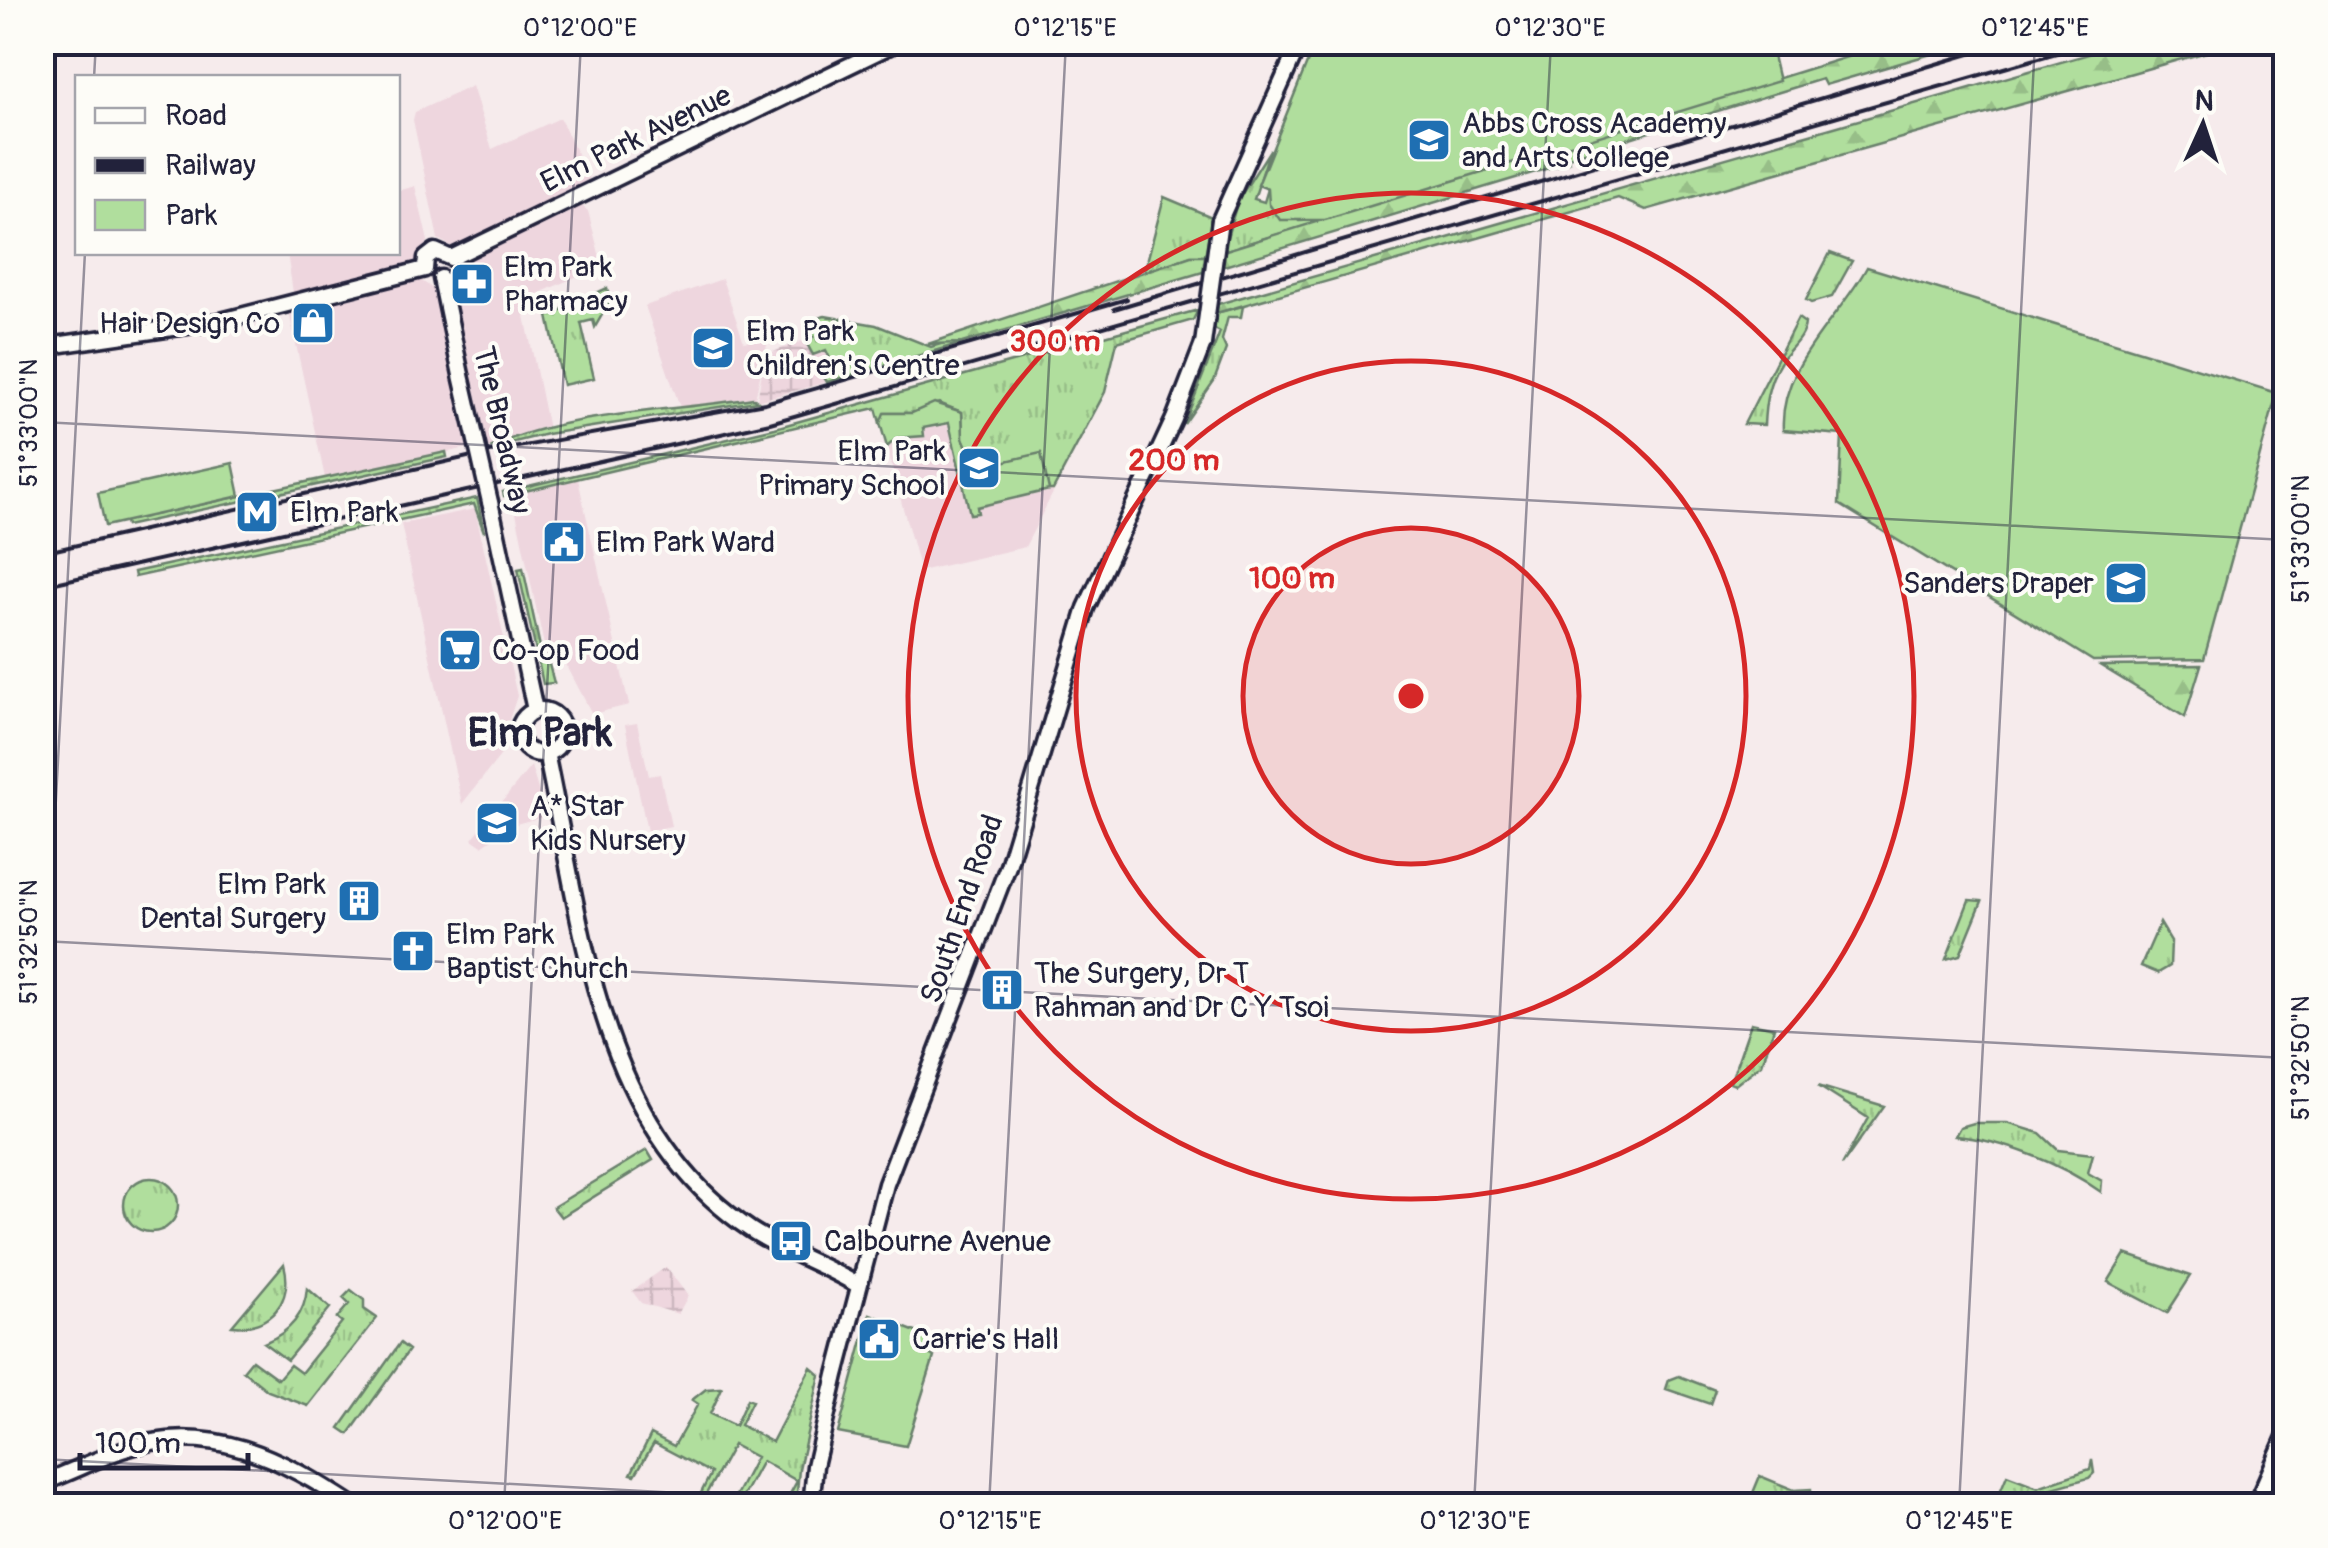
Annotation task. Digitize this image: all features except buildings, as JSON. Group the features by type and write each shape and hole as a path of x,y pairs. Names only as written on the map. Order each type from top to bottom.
{"street":[{"name":"Elm Park Avenue","path":"451,258 898,42"},
{"name":"South End Road","path":"812,1506 815,1466 886,1184 1008,866 1086,608 1174,419 1204,344 1220,220 1300,42"},
{"path":"435,250 451,258 451,270 442,278 425,269 426,258 435,250"},
{"path":"42,347 222,322 425,269"},
{"name":"The Broadway","path":"442,278 536,710"},
{"path":"536,710 555,715 562,727 560,744 546,754 527,749 519,732 527,715 536,710"},
{"path":"546,754 602,1008 616,1054 648,1120 694,1180 751,1230 859,1286"},
{"path":"2255,1506 2286,1435"},
{"path":"42,1482 160,1440 213,1439 296,1469 354,1506"}],"shaded area":[{"path":"472,86 492,149 560,118 592,185 456,249 438,239 413,120 415,112"},
{"path":"415,186 428,241 414,266 293,293 287,255 400,255 400,190"},
{"path":"581,205 588,211 602,265 522,301 548,429 514,436 487,449 451,286 461,262"},
{"path":"419,279 436,291 472,447 325,478 289,312"},
{"name":"Elm Park Children's Centre","path":"722,279 744,342 769,336 755,399 681,410 645,306"},
{"path":"805,340 813,354 825,349 833,365 821,371 827,382 757,401 765,355"},
{"name":"Elm Park Primary School","path":"1105,392 1025,547 920,571 876,408"},
{"path":"578,479 629,705 592,714 566,664 548,664 512,494"},
{"path":"475,509 517,696 509,720 507,747 462,804 401,524"},
{"path":"637,723 649,776 660,774 671,826 647,831 625,725"},
{"path":"531,766 546,816 512,825 482,846 472,839"},
{"path":"666,1267 688,1296 678,1314 641,1303 632,1291"}],"green space":[{"name":"Abbs Cross Academy and Arts College","path":"1510,42 1524,49 1530,42 1770,43 1779,81 1325,220 1280,220 1269,204 1268,189 1258,185 1315,43"},
{"path":"2285,42 2286,46 2228,46 1646,210 1618,198 1216,313 1218,304 2127,43"},
{"path":"1892,43 1969,43 1825,85 1822,79 1568,157 1569,162 1221,267 1223,251"},
{"path":"1270,150 1254,199 1264,202 1268,189 1299,221 1325,220 1223,251 1238,200"},
{"path":"1164,197 1212,217 1205,256 1191,256 1144,273"},
{"path":"43,213 55,213 48,334 43,335"},
{"path":"1830,253 1852,261 1832,297 1811,303 1806,300"},
{"path":"1191,256 1205,256 1203,272 962,343 928,344"},
{"name":"Sanders Draper","path":"1867,267 2277,393 2204,659 2093,661 1839,504 1842,435 1783,430 1784,406 1800,364"},
{"path":"607,288 610,301 595,327 593,320 581,323 594,378 563,385 548,316"},
{"path":"1243,306 1241,317 1228,317 1222,340 1226,349 1214,381 1184,424 1220,332 1213,328 1216,313"},
{"path":"1198,310 1193,320 1117,342 1105,392 1053,490 1049,490 1040,454 976,468 963,438 962,412 939,403 912,413 885,413 880,423 876,408 504,496 503,492 775,428"},
{"path":"825,316 876,325 931,347 951,341 962,343 827,382 820,371 833,365 826,350 813,355 805,340 813,337 806,321"},
{"path":"1798,318 1805,323 1804,329 1773,378 1764,425 1744,424"},
{"path":"753,398 757,401 547,434 490,448 517,436 582,420"},
{"path":"934,403 962,412 963,438 976,468 1041,453 1049,490 977,507 978,513 970,514 949,423 923,428 924,436 897,438 887,447 880,423 884,413 912,413"},
{"path":"446,452 447,457 126,526 125,521"},
{"path":"233,463 240,496 105,526 98,493"},
{"path":"477,498 484,532 474,504 135,577 134,572"},
{"path":"523,568 543,661 548,661 554,683 543,684 518,569"},
{"path":"2201,665 2185,717 2101,666"},
{"path":"1969,900 1982,901 1960,955 1946,959"},
{"path":"2160,923 2171,941 2170,966 2158,973 2141,966"},
{"path":"1751,1023 1774,1028 1762,1064 1735,1085 1730,1083"},
{"path":"1818,1086 1884,1106 1842,1165 1868,1118"},
{"path":"2007,1123 2040,1133 2058,1150 2093,1154 2088,1173 2102,1181 2101,1192 2031,1155 1993,1142 1955,1136 1960,1127"},
{"path":"647,1150 653,1160 561,1217 553,1207"},
{"path":"151,1178 170,1186 178,1205 170,1224 151,1232 132,1224 124,1205 132,1186"},
{"path":"2125,1254 2191,1276 2167,1313 2108,1282"},
{"path":"284,1264 285,1290 276,1310 258,1323 232,1326"},
{"path":"307,1288 330,1308 287,1360 264,1343 294,1322 303,1307"},
{"path":"351,1290 364,1300 364,1309 377,1318 308,1406 268,1391 243,1371 252,1360 278,1379 290,1365 301,1373 342,1322 337,1318 349,1304 343,1298"},
{"path":"870,1314 931,1338 927,1353 934,1357 906,1446 838,1433"},
{"path":"400,1343 409,1350 349,1434 340,1428"},
{"path":"811,1367 820,1375 799,1469 796,1505 784,1505 797,1481 762,1461 738,1505 731,1505 756,1457 733,1445 700,1505 695,1505 711,1473 654,1443 635,1475 631,1474 651,1434 674,1446 698,1404 692,1400 706,1389 722,1388 710,1414 735,1426 747,1399 752,1401 740,1425 772,1442"},
{"path":"1679,1376 1715,1390 1710,1404 1666,1389 1669,1380"},
{"path":"2092,1460 2094,1473 2089,1478 1995,1504 2007,1475 2038,1487 2090,1469"},
{"path":"1760,1476 1794,1490 1811,1489 1812,1499 1807,1505 1748,1505"}],"railway":[{"path":"1114,309 2010,42"},
{"path":"42,586 770,423 2095,42"},
{"path":"42,553 490,452 765,403 1127,299"}],"place":[{"name":"Abbs Cross Academy and Arts College","path":"1429,140"},
{"name":"Elm Park Pharmacy","path":"472,284"},
{"name":"Hair Design Co","path":"313,323"},
{"name":"Elm Park Children's Centre","path":"713,348"},
{"name":"Elm Park Primary School","path":"979,468"},
{"name":"Elm Park","path":"257,512"},
{"name":"Elm Park Ward","path":"564,542"},
{"name":"Sanders Draper","path":"2126,583"},
{"name":"Co-op Food","path":"460,650"},
{"name":"A* Star Kids Nursery","path":"497,823"},
{"name":"Elm Park Dental Surgery","path":"359,901"},
{"name":"Elm Park Baptist Church","path":"413,951"},
{"name":"The Surgery, Dr T Rahman and Dr C Y Tsoi","path":"1002,990"},
{"name":"Calbourne Avenue","path":"791,1241"},
{"name":"Carrie's Hall","path":"879,1339"}],"district":[{"name":"Elm Park","path":"540,733"}]}
